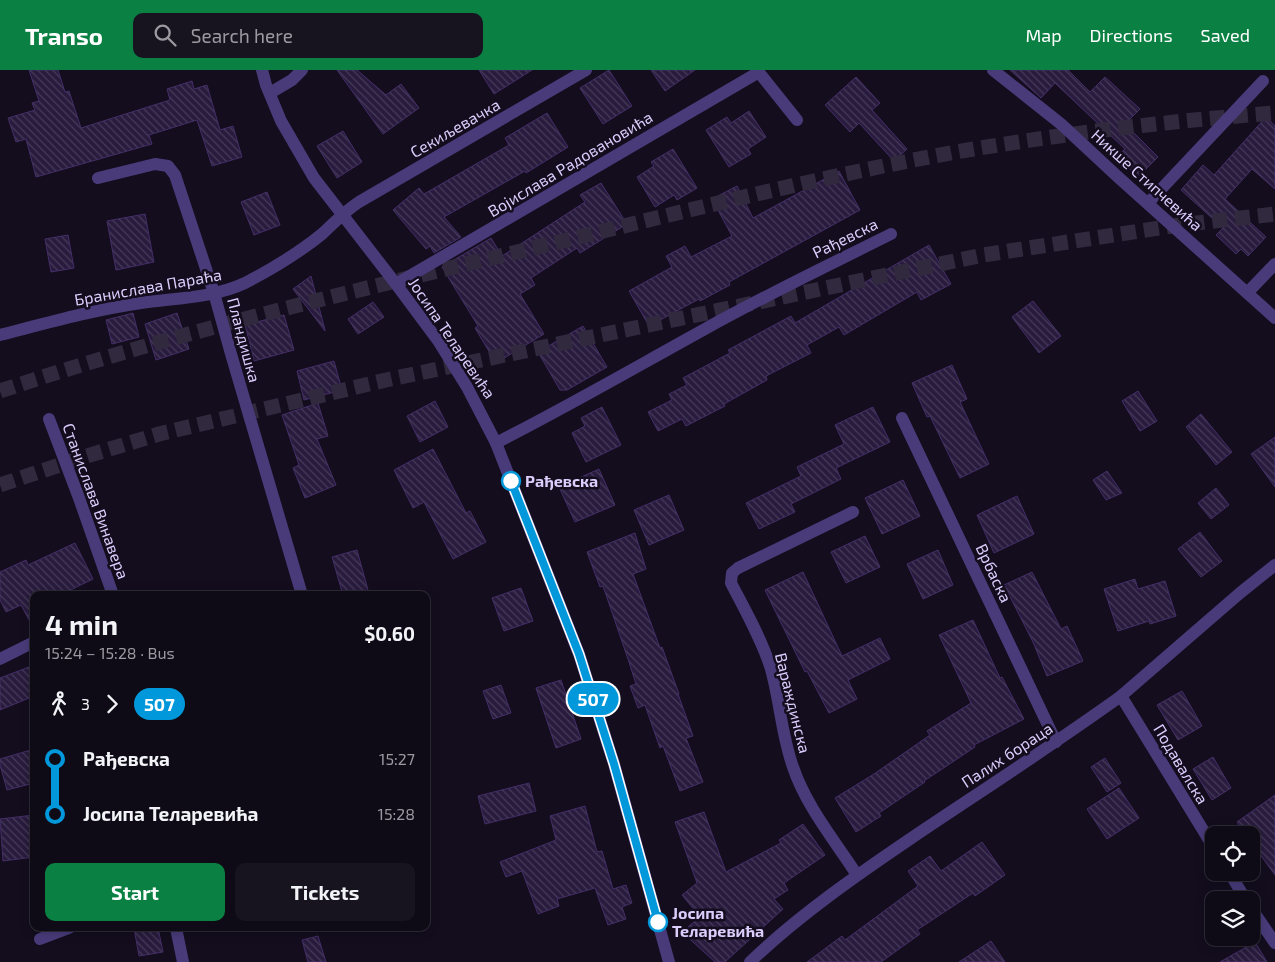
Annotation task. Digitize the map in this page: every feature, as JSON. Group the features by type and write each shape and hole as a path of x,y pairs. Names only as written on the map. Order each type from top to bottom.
{"street":[{"name":"Јосипа Теларевића","path":"262,70 281,121 314,178 439,342 467,387 496,443 579,654 614,764 669,962"},
{"path":"270,93 292,80 302,70"},
{"name":"Секиљевачка","path":"341,215 359,202 586,70"},
{"name":"Никше Стипчевића","path":"993,70 1061,124 1275,318"},
{"path":"758,71 797,120"},
{"name":"Војислава Радовановића","path":"396,284 758,71"},
{"path":"1148,204 1263,82"},
{"name":"Пландишка","path":"98,178 155,164 168,166 175,175 214,293 230,354 301,591"},
{"name":"Бранислава Параћа","path":"0,335 101,310 214,293 244,284 270,270 320,235 341,215"},
{"name":"Рађевска","path":"496,443 540,421 706,328 791,283 891,234"},
{"path":"1248,292 1275,264"},
{"name":"Врбаска","path":"902,418 1056,742"},
{"name":"Станислава Винавера","path":"49,419 79,498 111,591"},
{"name":"Вараждинска","path":"853,512 738,568 732,573 731,583 769,664 775,686 782,731 793,768 816,813 858,875"},
{"name":"Палих бораца","path":"756,960 858,875 1122,696 1275,565"},
{"path":"0,659 30,644"},
{"name":"Подавалска","path":"1122,696 1205,833"},
{"path":"1260,921 1275,943"},
{"path":"40,939 61,931"},
{"path":"177,931 183,962"}],"building":[{"path":"29,70 58,70 65,92 69,91 81,128 170,100 167,89 192,81 194,89 207,85 220,130 233,126 242,157 212,166 197,120 149,135 152,144 36,177 26,139 16,142 8,118 35,110 32,103 39,101"},
{"path":"337,70 357,70 386,95 401,84 419,108 383,134"},
{"path":"479,70 532,70 494,94"},
{"path":"609,70 632,106 603,124 580,88"},
{"path":"651,70 695,70 665,91"},
{"path":"1010,70 1068,70 1090,92 1105,77 1140,109 1125,124 1158,157 1138,177 1117,156 1125,149 1055,83 1041,98"},
{"path":"856,77 880,103 872,110 907,149 894,161 859,123 850,132 825,105"},
{"path":"749,111 766,137 748,149 751,154 729,167 706,130 727,117 731,123"},
{"path":"547,113 568,147 526,173 525,171 444,217 461,237 434,253 430,246 426,249 393,210 419,188 424,194 509,145 505,138"},
{"path":"1266,117 1275,126 1275,189 1252,169 1225,199 1266,237 1248,256 1241,249 1236,254 1216,235 1223,228 1181,190 1203,165 1214,175"},
{"path":"343,131 362,162 337,178 317,146"},
{"path":"673,149 697,188 677,200 674,195 655,207 637,177 654,166 651,162"},
{"path":"839,171 860,210 729,282 730,285 700,301 699,299 649,326 629,291 672,267 666,256 685,246 691,257 732,236 712,199 737,186 753,218"},
{"path":"601,183 627,224 580,253 577,248 531,278 535,285 520,294 544,334 496,363 475,328 478,326 442,267 491,238 502,256 585,202 580,195"},
{"path":"267,192 280,225 254,235 241,202"},
{"path":"145,214 154,262 116,270 107,221"},
{"path":"68,235 74,268 51,272 45,239"},
{"path":"929,245 951,284 921,300 917,292 844,335 839,327 807,345 811,353 766,376 767,380 724,404 725,406 686,426 682,419 658,431 648,412 672,400 669,394 687,385 683,378 730,353 728,350 791,316 795,323"},
{"path":"311,276 325,330 325,331 293,289"},
{"path":"1033,301 1061,336 1039,353 1012,317"},
{"path":"373,302 384,317 358,334 348,319"},
{"path":"133,313 139,337 112,344 106,320"},
{"path":"177,313 189,349 156,360 145,324"},
{"path":"284,315 294,350 254,361 245,325"},
{"path":"583,326 607,367 567,390 560,390 538,352"},
{"path":"334,361 342,390 304,400 297,371"},
{"path":"952,365 967,399 960,402 989,464 960,478 930,416 927,417 912,383"},
{"path":"1138,391 1157,421 1140,431 1122,401"},
{"path":"435,401 448,427 420,442 407,416"},
{"path":"318,403 328,436 317,439 336,485 305,498 293,468 299,465 282,415"},
{"path":"602,407 621,445 586,462 572,433 585,426 581,418"},
{"path":"873,407 890,442 836,468 841,479 791,504 795,512 759,529 746,503 801,476 797,467 844,444 835,425"},
{"path":"1201,414 1232,452 1216,465 1186,427"},
{"path":"1275,437 1275,487 1251,454"},
{"path":"433,449 466,513 470,511 486,542 453,559 424,502 413,508 394,470"},
{"path":"599,469 615,505 575,522 559,487"},
{"path":"1107,471 1122,493 1106,500 1093,480"},
{"path":"903,480 920,516 882,534 865,498"},
{"path":"1216,488 1229,505 1211,519 1198,503"},
{"path":"669,495 684,530 649,545 634,510"},
{"path":"1017,496 1034,534 994,553 977,515"},
{"path":"1200,532 1222,561 1201,577 1178,549"},
{"path":"635,533 646,569 633,574 679,694 693,736 686,738 703,782 680,791 663,746 660,748 645,705 638,708 630,686 636,684 628,659 603,586 600,587 587,552"},
{"path":"865,536 880,567 846,583 831,552"},
{"path":"75,543 93,579 68,591 30,591 30,622 21,605 6,612 0,600 0,572 26,560 28,565"},
{"path":"357,550 368,590 342,591 332,557"},
{"path":"938,550 953,585 923,599 907,564"},
{"path":"803,572 842,656 880,638 890,659 848,680 857,699 829,713 807,671 805,672 765,590"},
{"path":"1032,572 1061,629 1067,626 1083,661 1047,676 1033,642 1004,585"},
{"path":"1135,579 1138,589 1165,581 1176,616 1150,624 1149,621 1118,631 1104,589"},
{"path":"521,588 533,621 504,631 492,598"},
{"path":"973,620 1000,678 1002,677 1024,719 974,745 975,747 879,813 881,816 856,832 835,798 874,774 930,735 927,731 971,703 939,635"},
{"path":"30,667 30,698 0,710 0,678"},
{"path":"561,680 581,739 556,748 536,688"},
{"path":"501,685 511,713 493,719 483,691"},
{"path":"1182,691 1202,726 1178,740 1157,705"},
{"path":"30,750 30,784 7,790 0,759"},
{"path":"1213,757 1231,788 1212,800 1193,769"},
{"path":"1105,758 1121,783 1107,792 1091,767"},
{"path":"529,783 536,811 485,824 478,796"},
{"path":"1119,788 1139,818 1107,839 1087,809"},
{"path":"1275,795 1275,875 1260,854 1260,826 1240,826 1237,822"},
{"path":"585,806 597,852 602,851 613,889 626,885 632,903 622,907 626,919 608,925 595,888 557,899 559,906 538,914 522,871 506,877 500,862 556,840 550,816"},
{"path":"704,812 726,872 781,843 779,840 803,824 825,855 784,883 788,890 774,899 783,909 725,962 715,962 682,932 700,917 682,895 697,883 675,822"},
{"path":"30,815 30,858 3,861 0,819"},
{"path":"982,842 1005,875 975,896 973,893 917,930 920,934 881,962 807,962 842,936 845,940 918,886 908,871 930,856 941,871"},
{"path":"135,931 159,931 163,952 139,956"},
{"path":"318,936 326,962 308,962 302,940"},
{"path":"991,941 1005,962 959,962"},
{"path":"1248,946 1257,946 1267,962 1220,962"}],"tunnel":[{"path":"0,391 135,349 272,312 853,172 1035,139 1155,124 1275,113"},
{"path":"0,485 159,434 386,380 983,255 1179,225 1275,214"}],"bus line":[{"name":"507","path":"511,481 579,654 614,764 658,922"}],"place":[{"name":"Рађевска","path":"511,481"},
{"name":"Јосипа Теларевића","path":"658,922"}]}
